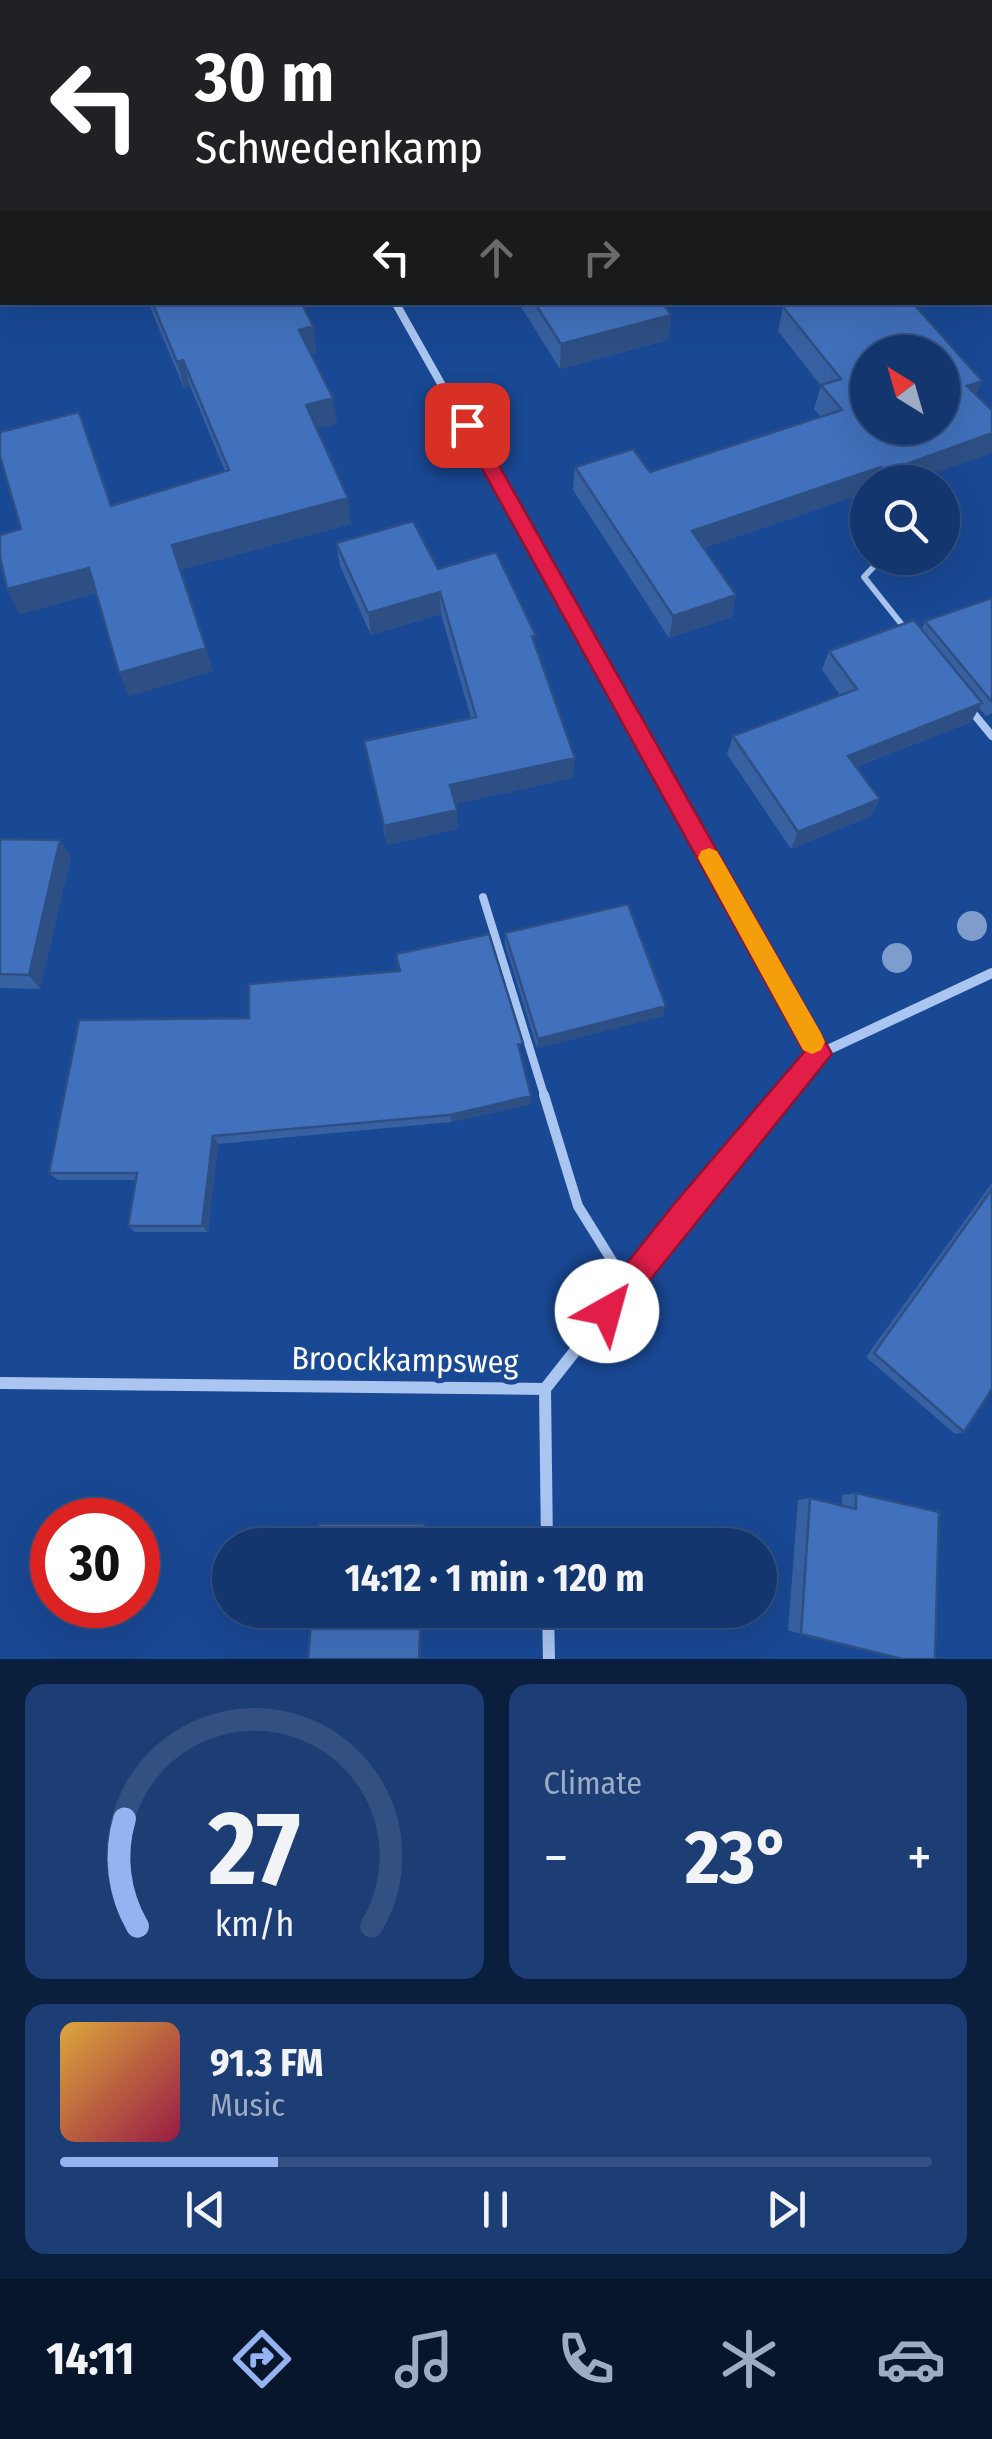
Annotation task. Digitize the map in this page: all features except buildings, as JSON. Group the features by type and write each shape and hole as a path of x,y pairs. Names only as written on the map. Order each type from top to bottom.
{"street":[{"path":"397,305 819,1054"},
{"name":"Broockkampsweg","path":"0,1382 545,1389 819,1054 992,973"},
{"path":"545,1389 547,1528"},
{"path":"548,1628 548,1659"}],"lane":[{"path":"866,575 910,635"},
{"path":"957,693 992,736"},
{"path":"483,897 578,1206 628,1285"}],"slow traffic":[{"path":"709,858 812,1042"}],"route":[{"path":"467,425 819,1054 683,1214 607,1311"}]}
